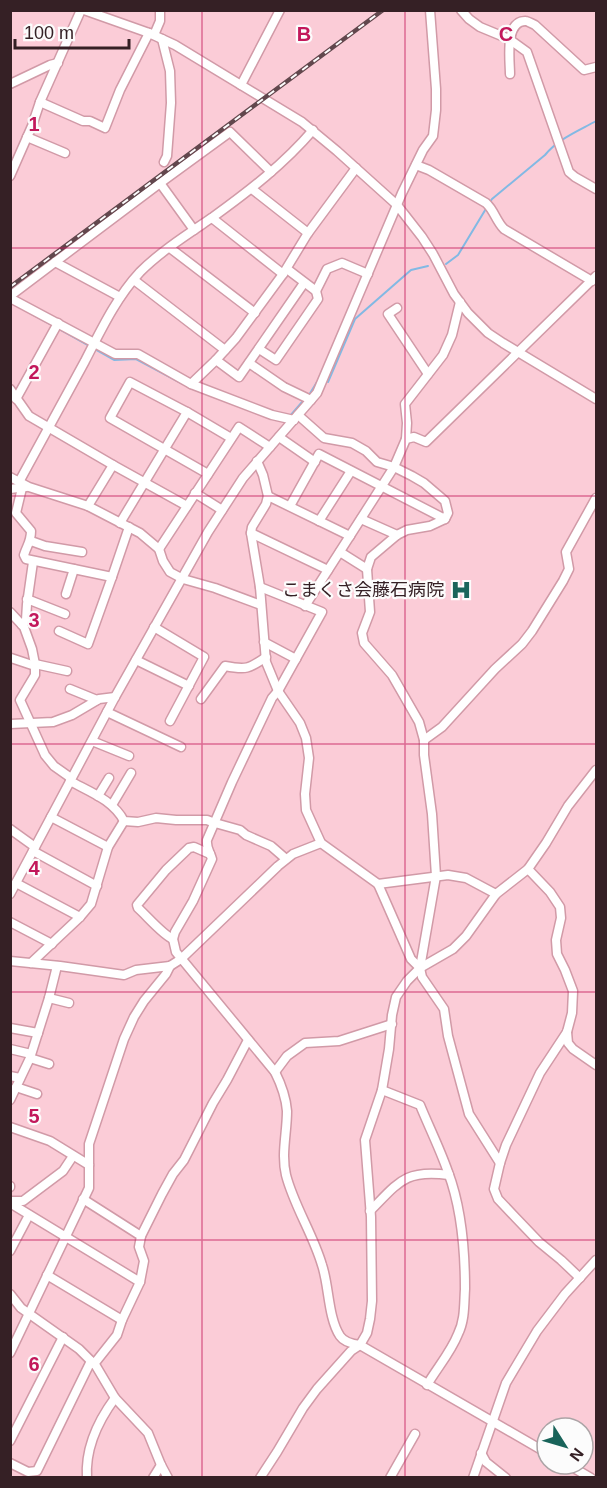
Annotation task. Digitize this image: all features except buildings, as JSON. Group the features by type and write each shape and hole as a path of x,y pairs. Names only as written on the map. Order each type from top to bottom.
{"street":[{"path":"10,176 40,102 82,10 155,36 175,45 312,130 397,206 422,237 454,294 468,313 488,333 597,399"},
{"path":"40,102 105,128 120,90 155,36 160,21 160,10"},
{"path":"241,85 280,10"},
{"path":"10,894 115,697 208,532 243,478 317,393 397,206 423,150 433,136 436,89 430,10"},
{"path":"461,10 480,27 509,39 526,52 569,171 575,177 597,189"},
{"path":"510,74 509,39 519,23 526,21 535,25 584,70 597,67"},
{"path":"155,36 171,71 167,156 164,162"},
{"path":"10,84 58,63"},
{"path":"112,577 26,559 24,555 31,541 32,531 16,513 20,483 106,321 120,297 134,280 151,262 252,189 289,156 312,130"},
{"path":"271,172 230,132 10,297 115,354 138,354 191,384 272,415 296,418 324,438 352,443 366,451 377,462 394,467 424,483 445,501 448,513 445,519 430,526 407,530 397,535 370,557 367,569 370,612 362,633 364,643 392,675 419,722 424,740 436,876 420,968 422,977 444,1009 448,1036 469,1114 500,1163"},
{"path":"27,137 64,153"},
{"path":"406,439 414,437 426,442 594,278 504,229 488,205 429,170 416,165"},
{"path":"191,384 236,338 285,272 308,233 356,168"},
{"path":"160,183 194,230"},
{"path":"252,189 308,233"},
{"path":"212,218 285,272 316,291"},
{"path":"170,248 255,313"},
{"path":"55,262 120,297"},
{"path":"259,349 276,360 318,299 316,291 327,269 342,263 369,274"},
{"path":"134,280 225,350"},
{"path":"216,360 239,376 304,283"},
{"path":"305,606 394,467 406,439 405,404 443,355 452,335 460,302"},
{"path":"397,308 388,314 428,374"},
{"path":"16,399 58,323"},
{"path":"249,363 284,387 311,400"},
{"path":"208,474 110,418 130,382 231,438"},
{"path":"10,389 29,416 187,506"},
{"path":"120,523 187,412"},
{"path":"159,549 239,427 270,447"},
{"path":"279,437 315,462"},
{"path":"290,506 319,454 445,519"},
{"path":"257,461 268,496 266,504 252,527 266,657 278,691 300,723 306,738 309,758 305,794 306,810 321,843 378,884 411,959 420,968"},
{"path":"88,506 113,465"},
{"path":"319,521 351,471"},
{"path":"10,489 20,483 88,506 141,533 159,549 170,572 183,579 261,605"},
{"path":"195,493 222,510"},
{"path":"268,496 350,536"},
{"path":"424,740 442,727 532,631 569,569 566,552 597,498"},
{"path":"361,519 397,535"},
{"path":"59,631 88,644 129,527"},
{"path":"252,533 328,570"},
{"path":"31,541 45,546 82,552"},
{"path":"340,552 367,569"},
{"path":"22,626 26,620 33,562"},
{"path":"66,594 74,569"},
{"path":"260,587 322,612 272,698 207,840 206,847 212,859 175,932 173,939 176,952 275,1072 281,1084 287,1110 284,1161 286,1176 322,1264 332,1314 340,1337 350,1344 360,1346 535,1446"},
{"path":"27,599 65,614"},
{"path":"10,612 22,626 28,638 35,665 35,675 20,700 45,754 54,766 112,805 124,820 138,822 156,818 207,820 240,830 271,846 286,859"},
{"path":"154,627 204,657 170,721"},
{"path":"264,642 296,659"},
{"path":"201,699 225,666 250,668 266,657"},
{"path":"11,658 67,671"},
{"path":"136,660 189,686"},
{"path":"70,688 97,700"},
{"path":"10,724 53,722 72,715 97,700 115,697"},
{"path":"107,712 181,747"},
{"path":"92,741 129,756"},
{"path":"260,1478 317,1389 351,1351 360,1346 367,1333 371,1310 370,1211 365,1140 382,1090 396,997 420,968 453,949 466,936 496,894 528,868 568,806 597,770"},
{"path":"112,805 131,773"},
{"path":"98,796 109,778"},
{"path":"51,817 108,847"},
{"path":"31,963 91,904 108,847 124,820"},
{"path":"10,829 34,849 97,886"},
{"path":"10,961 124,975 136,970 170,966 181,959 286,859 301,850 321,843"},
{"path":"173,939 165,936 137,905 166,870 189,848 194,847 211,855"},
{"path":"528,868 560,907 561,918 556,940 556,954 573,991 572,1013 567,1032 540,1073 506,1145 494,1189 498,1199 539,1242 580,1278"},
{"path":"378,884 448,875 466,878 496,894"},
{"path":"16,884 80,917"},
{"path":"10,922 52,944"},
{"path":"10,1100 30,1056 57,966"},
{"path":"10,1353 89,1188 89,1144 124,1039 139,1009 170,966"},
{"path":"49,998 69,1003"},
{"path":"275,1072 287,1056 305,1043 339,1041 392,1024"},
{"path":"10,1028 38,1033"},
{"path":"567,1032 568,1043 573,1049 597,1065"},
{"path":"10,1463 28,1472 37,1470 92,1362 117,1335 140,1282 144,1261 139,1247 141,1236 248,1040"},
{"path":"10,1049 49,1064"},
{"path":"10,1076 20,1078"},
{"path":"16,1087 37,1094"},
{"path":"382,1090 420,1105 449,1175 456,1198 463,1241 465,1264 462,1323 458,1335 427,1385"},
{"path":"10,1127 50,1141 89,1165"},
{"path":"10,1202 23,1201 63,1171 72,1156"},
{"path":"370,1211 400,1181 423,1173 449,1175"},
{"path":"83,1199 141,1236"},
{"path":"10,1202 140,1282"},
{"path":"10,1251 29,1215"},
{"path":"473,1478 506,1383 531,1339 565,1294 597,1260"},
{"path":"47,1275 122,1320"},
{"path":"10,1294 21,1308 80,1349 92,1362 115,1398 148,1433 168,1478"},
{"path":"10,1441 63,1337"},
{"path":"87,1478 86,1467 93,1437 115,1398"},
{"path":"390,1478 415,1434"},
{"path":"481,1453 486,1462 506,1478"},
{"path":"153,1478 161,1465"}],"waterway":[{"path":"490,202 556,144 596,121"},
{"path":"446,264 458,255 487,207"},
{"path":"328,382 355,319 411,270 428,266"},
{"path":"30,313 54,326"},
{"path":"59,329 114,360 136,359 183,384"},
{"path":"309,395 317,382"},
{"path":"290,416 303,401"}],"railway":[{"path":"10,287 383,10"}],"place":[{"name":"こまくさ会藤石病院","path":"461,590"}]}
